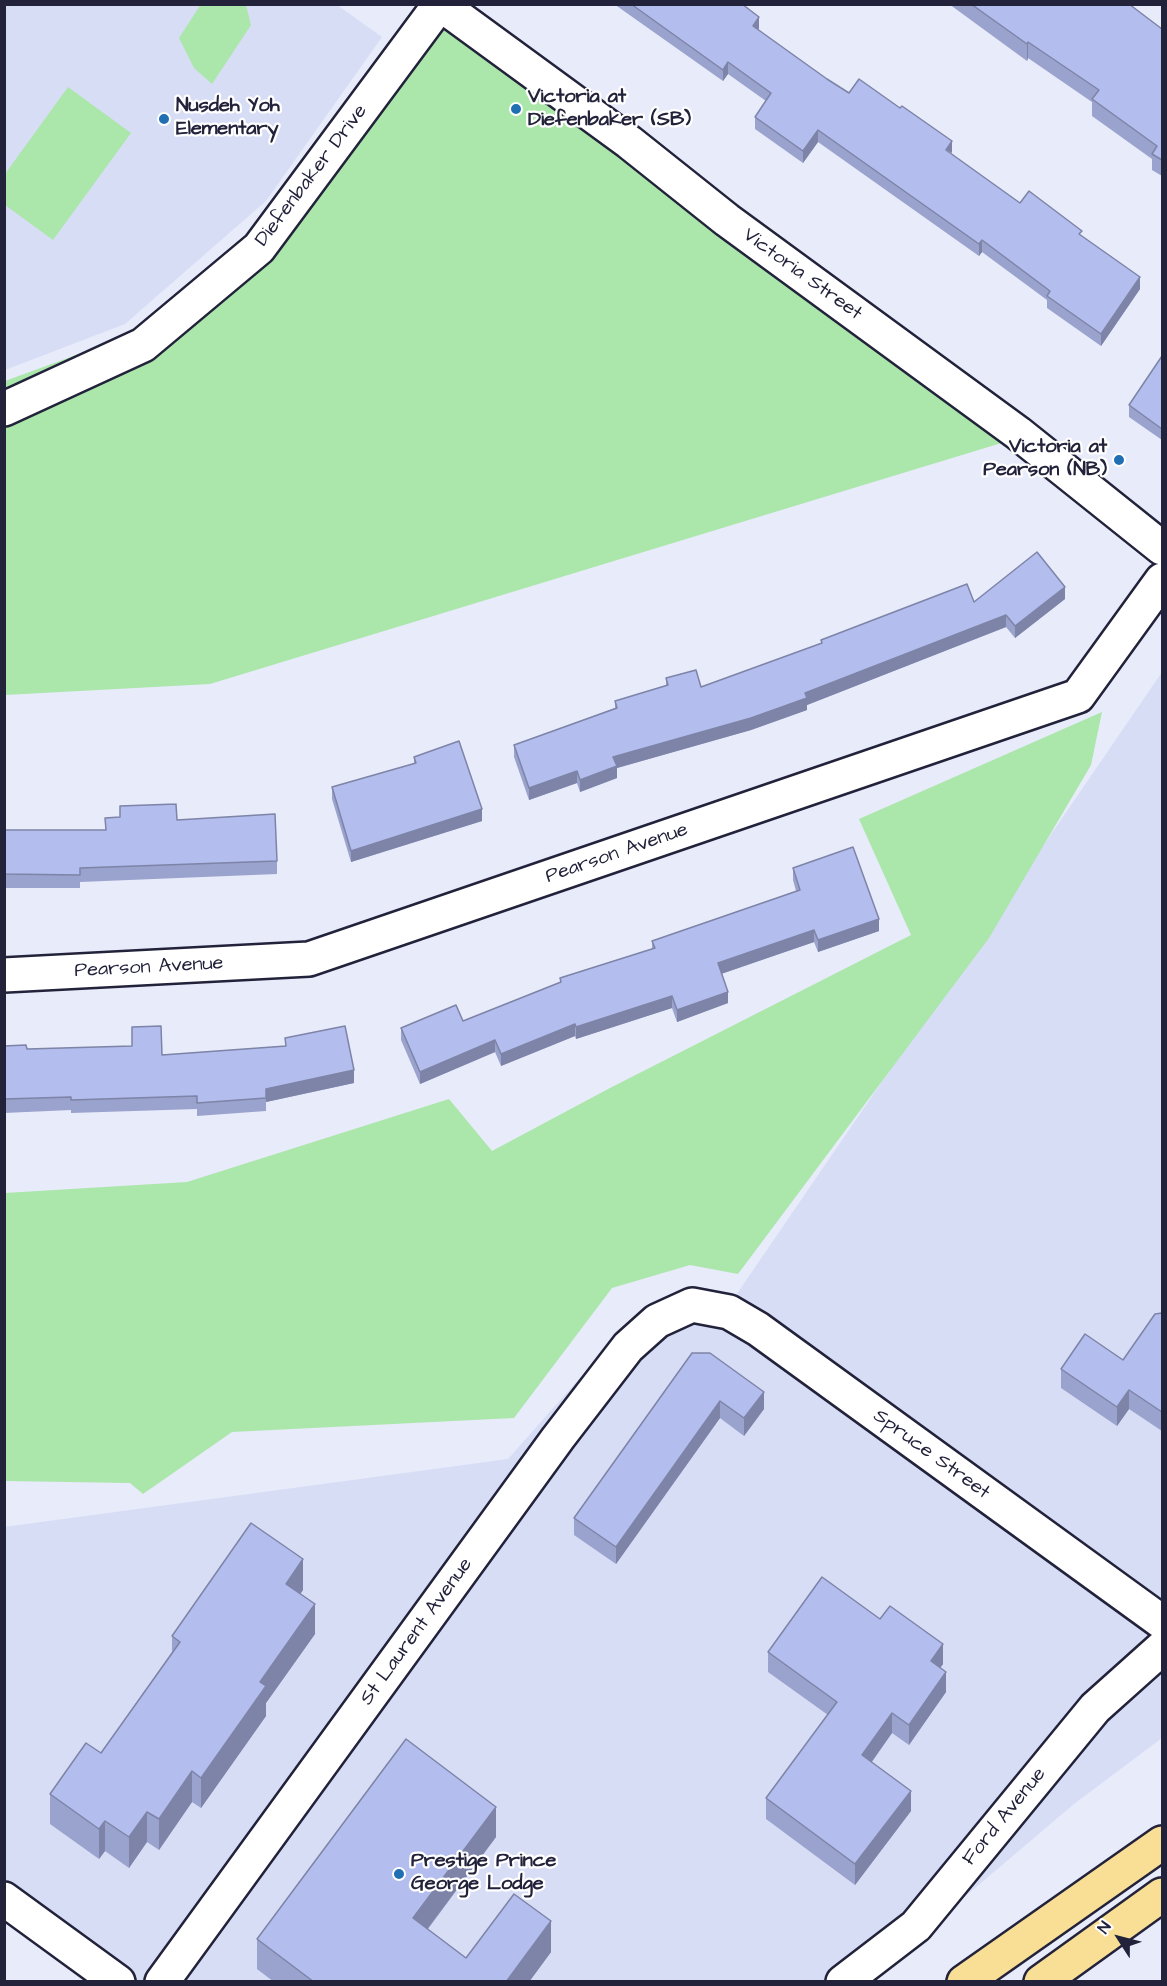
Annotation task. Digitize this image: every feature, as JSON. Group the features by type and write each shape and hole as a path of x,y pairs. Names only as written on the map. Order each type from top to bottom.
{"highway":[{"path":"964,1982 1162,1843"},
{"path":"1041,1982 1162,1894"}],"street":[{"name":"Diefenbaker Drive","path":"4,409 143,345 260,248 440,4"},
{"name":"Victoria Street","path":"440,4 629,142 727,220 1018,433 1162,548"},
{"name":"Pearson Avenue","path":"4,975 309,959 1078,696 1162,580"},
{"name":"Spruce Street","path":"692,1305 729,1312 758,1329 1162,1622"},
{"name":"St Laurent Avenue","path":"162,1982 551,1447 628,1347 657,1321 692,1305"},
{"name":"Ford Avenue","path":"843,1982 916,1926 1095,1708 1162,1648"},
{"path":"4,1899 118,1982"}],"shaded area":[{"name":"Nusdeh Yoh Elementary","path":"5,5 337,5 382,37 266,201 125,324 5,370"},
{"path":"1162,672 1162,1738 1074,1804 902,1950 856,1982 135,1981 5,1893 4,1527 508,1459 626,1326 734,1298"}],"green space":[{"path":"201,4 246,5 251,25 212,84 194,68 179,38"},
{"path":"435,7 1031,434 210,684 5,695 5,381 128,336 314,176"},
{"path":"68,87 131,133 53,240 5,205 5,174"},
{"path":"1102,712 1091,765 989,938 738,1274 690,1265 612,1288 514,1418 232,1432 143,1494 130,1483 5,1481 5,1193 187,1182 449,1099 492,1151 610,1088 911,935 859,819"}],"building":[{"path":"631,4 742,4 759,17 753,26 827,79 849,93 859,79 900,108 902,106 952,141 946,150 1020,203 1029,191 1082,231 1079,234 1140,277 1101,334 1047,296 1050,291 982,240 979,244 818,130 803,151 755,117 771,93 728,62 723,70"},
{"path":"971,4 1129,4 1162,29 1162,160 1152,154 1157,146 1092,99 1099,90 1028,42 1027,44"},
{"path":"1162,356 1162,429 1129,405"},
{"path":"1037,552 1065,587 1015,626 1006,615 805,693 807,698 751,718 613,757 617,766 580,780 577,771 529,788 514,745 617,708 615,701 668,685 666,678 696,670 701,687 822,643 821,640 967,584 974,602"},
{"path":"459,741 482,809 351,851 332,787 416,763 414,757"},
{"path":"176,804 177,820 275,814 277,861 80,868 80,875 4,874 4,830 106,830 105,818 120,817 120,806"},
{"path":"853,847 879,919 818,940 814,930 718,963 728,992 677,1010 672,996 576,1027 575,1024 501,1054 495,1040 420,1072 401,1028 456,1005 463,1021 561,982 560,978 655,948 652,941 800,890 793,868"},
{"path":"161,1026 162,1055 286,1046 285,1038 345,1026 354,1070 266,1089 266,1098 197,1103 197,1096 71,1100 71,1097 4,1099 4,1046 26,1045 27,1049 132,1046 132,1027"},
{"path":"1162,1313 1162,1412 1129,1390 1117,1407 1061,1369 1085,1334 1123,1360 1155,1314"},
{"path":"692,1353 710,1353 764,1392 744,1418 720,1401 616,1547 574,1518"},
{"path":"251,1523 303,1559 286,1584 315,1604 260,1682 266,1686 201,1778 192,1771 159,1819 147,1812 129,1837 105,1821 99,1829 50,1794 86,1743 101,1753 180,1642 172,1636"},
{"path":"822,1577 880,1619 890,1606 943,1644 931,1661 946,1672 909,1725 892,1713 862,1755 911,1791 855,1864 766,1798 837,1702 768,1652"},
{"name":"Prestige Prince George Lodge","path":"406,1739 496,1807 413,1918 466,1958 514,1894 551,1921 506,1982 314,1982 257,1939"}],"place":[{"name":"Victoria at Diefenbaker (SB)","path":"516,109"},
{"name":"Nusdeh Yoh Elementary","path":"164,119"},
{"name":"Victoria at Pearson (NB)","path":"1119,460"},
{"name":"Prestige Prince George Lodge","path":"399,1874"}]}
